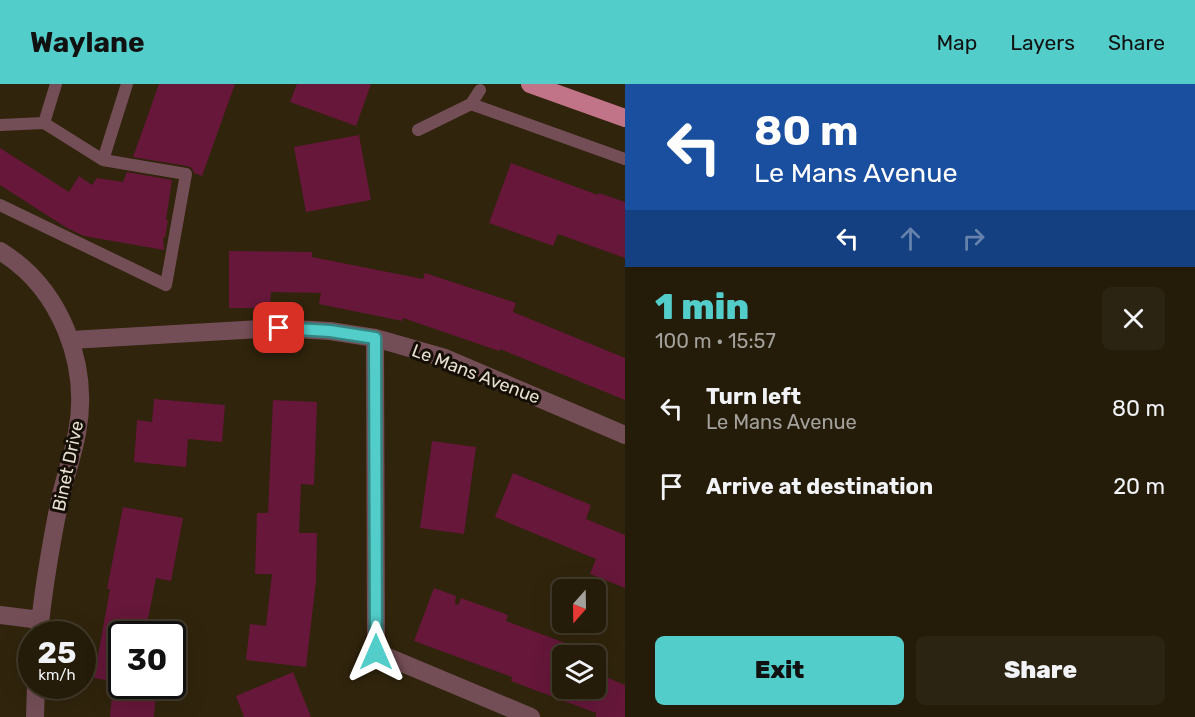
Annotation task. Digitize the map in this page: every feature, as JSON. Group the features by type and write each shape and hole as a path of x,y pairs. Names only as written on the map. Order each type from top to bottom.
{"main road":[{"path":"530,84 625,118"}],"street":[{"name":"Binet Drive","path":"0,251 32,277 54,306 71,340 81,396 77,432 52,540 41,621"},
{"name":"Le Mans Avenue","path":"71,340 279,328 330,331 375,338 444,358 625,435"},
{"path":"375,338 376,652 531,717"},
{"path":"0,615 20,621"},
{"path":"35,717 36,699"}],"lane":[{"path":"44,123 56,84"},
{"path":"103,160 127,84"},
{"path":"418,130 471,104 480,90"},
{"path":"471,104 625,159"},
{"path":"0,125 44,123 103,160 186,174 165,285 0,205"}],"building":[{"path":"159,84 235,84 202,176 194,173 192,168 187,166 133,157"},
{"path":"297,84 371,84 356,126 290,102"},
{"path":"359,135 371,200 306,212 294,147"},
{"path":"0,148 69,192 79,176 92,185 97,178 123,182 127,172 172,180 166,220 168,220 163,238 164,250 84,236 67,228 0,185"},
{"path":"511,163 598,195 599,193 625,202 625,258 558,234 553,246 489,223"},
{"path":"229,251 312,252 312,257 423,279 425,273 516,303 513,312 625,358 625,400 500,349 499,351 403,318 402,321 319,304 321,293 271,292 270,308 229,308"},
{"path":"154,399 225,405 222,442 188,439 186,467 134,462 137,420 152,422"},
{"path":"273,400 317,402 314,485 301,484 299,533 317,533 316,581 306,667 246,660 250,624 266,626 272,574 255,574 257,513 268,513"},
{"path":"432,441 476,447 464,534 420,528"},
{"path":"513,473 591,505 586,519 625,535 625,588 590,574 596,559 495,517"},
{"path":"123,507 183,518 171,581 156,578 148,621 108,621 108,680 96,678 110,589 107,589"},
{"path":"434,588 456,596 455,604 458,605 461,598 508,615 506,621 571,645 552,645 552,696 511,681 512,677 414,641"},
{"path":"293,672 311,717 244,717 236,696"},
{"path":"606,677 625,685 625,717 596,717 596,713 559,699 606,699"},
{"path":"112,699 156,699 154,717 110,717"}],"route":[{"path":"279,328 330,331 375,338 376,652"}]}
